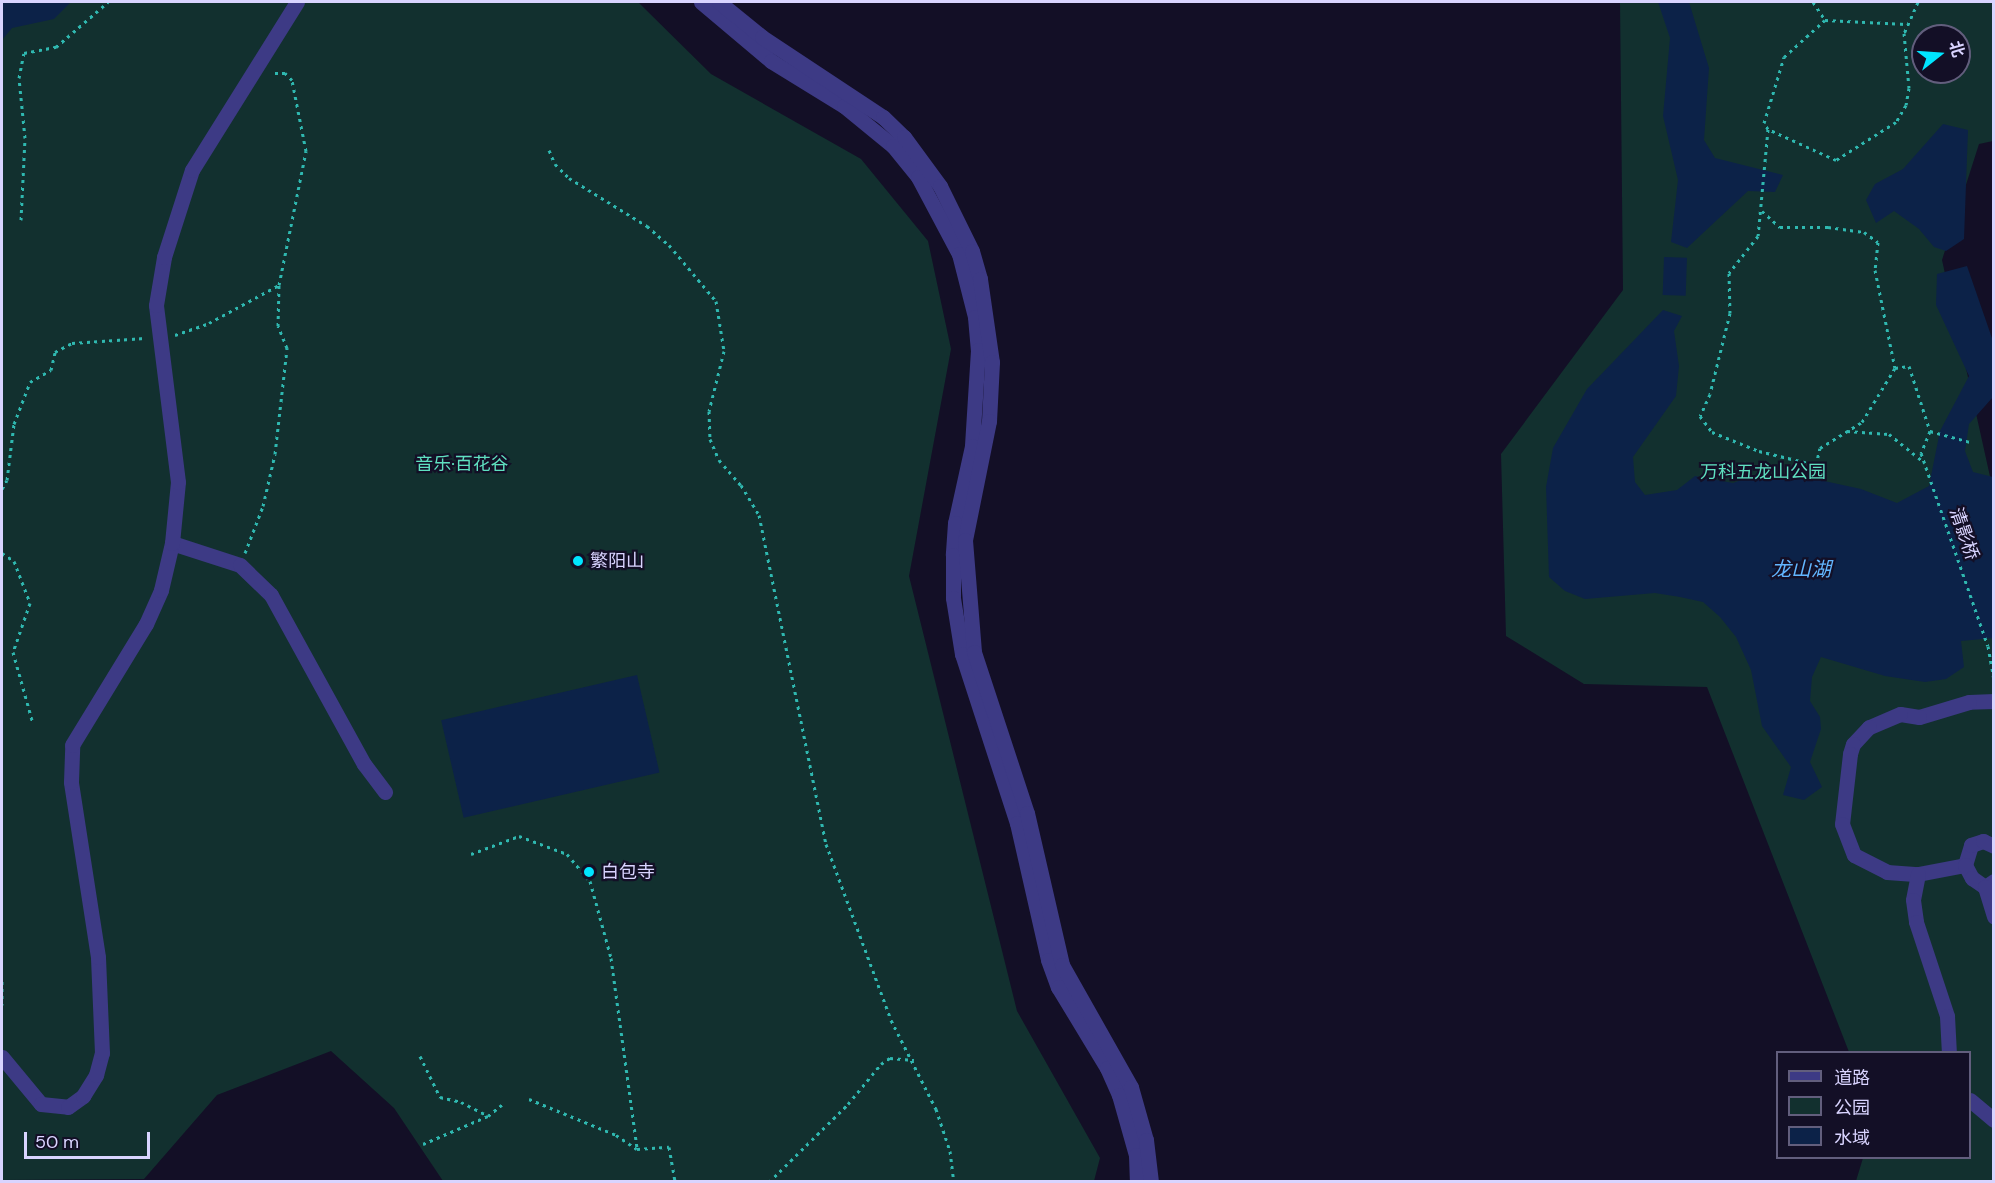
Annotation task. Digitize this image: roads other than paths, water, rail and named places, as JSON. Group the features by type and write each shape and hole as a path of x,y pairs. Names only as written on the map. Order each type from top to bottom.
{"street":[{"path":"2,1057 41,1104 68,1107 83,1096 96,1075 102,1053 98,957 71,782 72,745 146,624 161,590 172,543 178,482 156,305 164,257 192,170 297,2"},
{"path":"700,2 771,61 844,106 893,146 918,177 959,254 975,317 978,350 972,446 955,522 952,555 953,598 962,654 1017,823 1048,960 1058,987 1107,1068 1119,1095 1136,1155 1137,1182"},
{"path":"719,2 762,37 883,117 904,137 940,186 972,251 980,279 992,362 989,421 965,540 965,577 974,652 1027,813 1062,965 1131,1088 1146,1140 1151,1182"},
{"path":"172,543 240,565 271,595 364,764 385,792"},
{"path":"1965,865 1918,874 1887,872 1854,855 1848,845 1842,824 1853,744 1869,727 1900,714 1919,717 1969,702 1994,701"},
{"path":"1994,846 1983,841 1971,845 1965,865 1972,878 1989,884 1994,917"},
{"path":"1918,874 1913,900 1916,922 1947,1017 1949,1051"},
{"path":"1971,1101 1994,1120"}],"water":[{"path":"2,2 71,2 54,19 12,28 2,40"},
{"path":"1658,2 1689,2 1709,68 1704,140 1715,158 1783,175 1775,192 1748,191 1687,248 1671,242 1678,180 1663,116 1670,38"},
{"path":"1943,124 1968,130 1964,239 1946,251 1934,247 1919,229 1894,211 1876,223 1866,200 1875,184 1903,169"},
{"path":"1664,257 1687,258 1686,296 1663,295"},
{"name":"龙山湖","path":"1967,266 1993,341 1993,397 1969,424 1965,451 1973,472 1993,477 1993,638 1961,641 1964,667 1946,679 1925,682 1885,676 1821,657 1812,677 1810,701 1820,717 1821,729 1810,762 1822,787 1804,800 1783,795 1791,767 1762,726 1751,670 1736,637 1720,617 1703,602 1655,593 1585,599 1565,591 1549,577 1546,487 1553,448 1587,389 1663,310 1682,316 1674,331 1679,366 1676,396 1633,457 1635,482 1645,495 1677,490 1695,476 1733,483 1752,476 1815,479 1861,489 1897,503 1929,486 1940,431 1969,376 1936,305 1937,274"},
{"path":"637,675 659,772 464,818 441,720"}],"place":[{"name":"繁阳山","path":"578,561"},
{"name":"白包寺","path":"589,872"}],"park label":[{"name":"音乐·百花谷","path":"462,464"},
{"name":"万科五龙山公园","path":"1763,472"}]}
